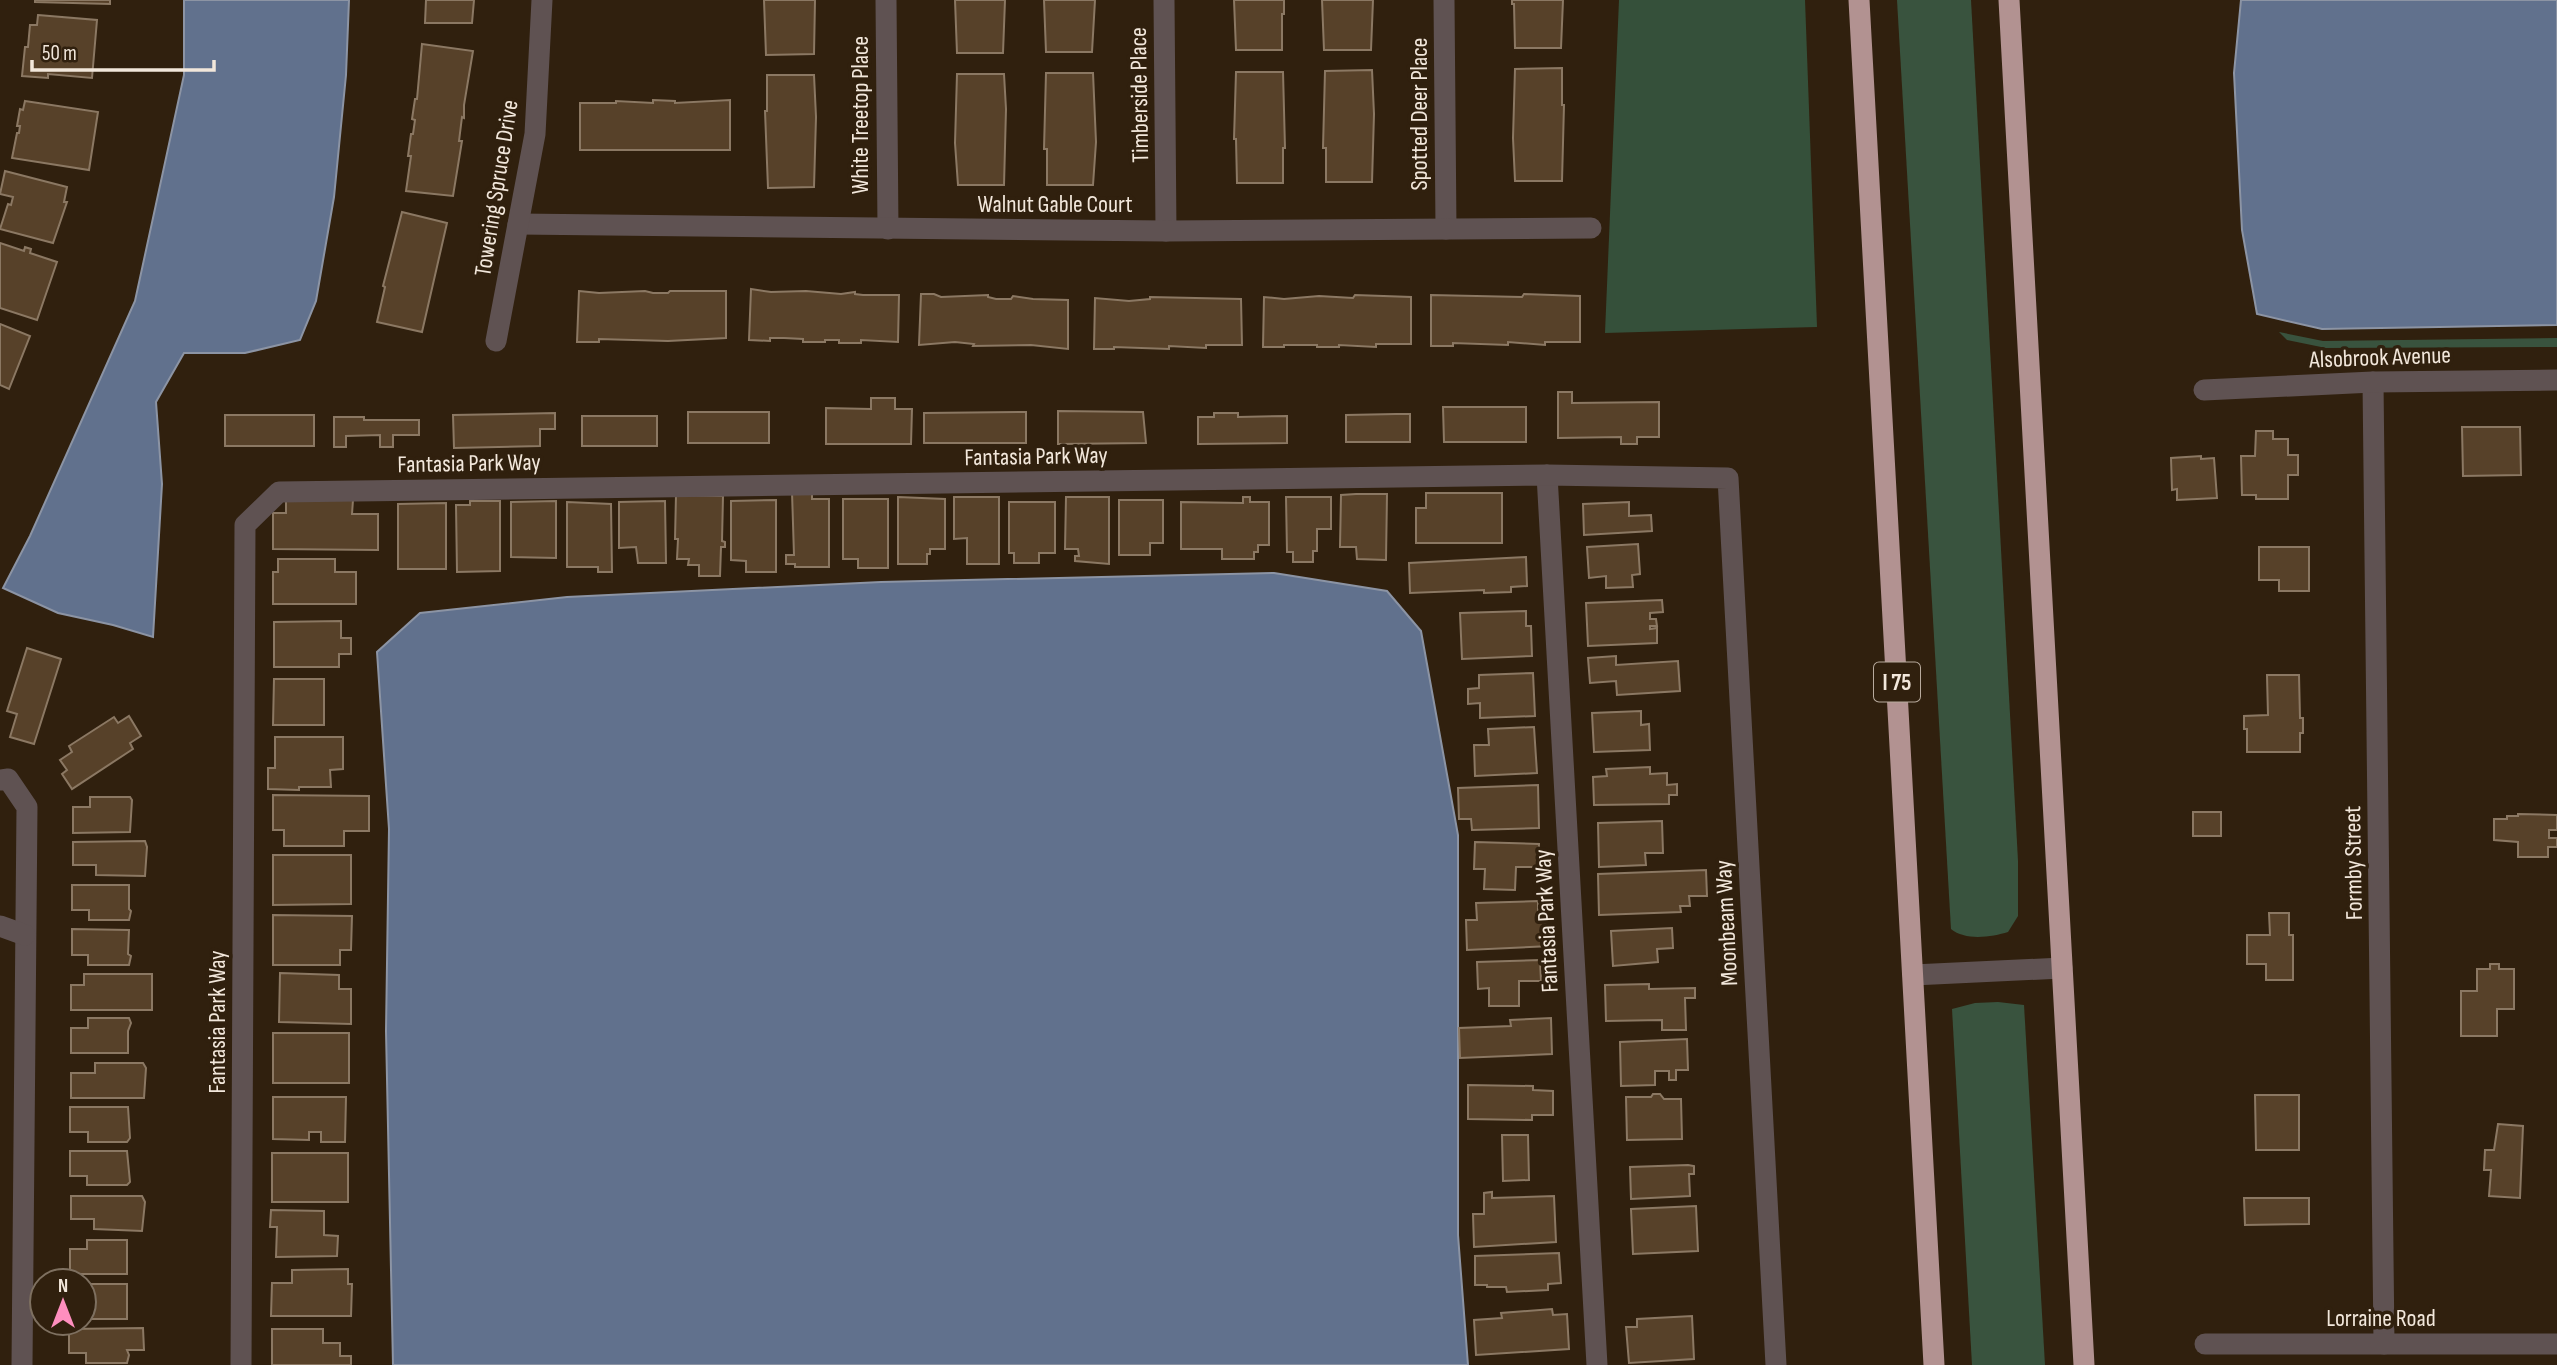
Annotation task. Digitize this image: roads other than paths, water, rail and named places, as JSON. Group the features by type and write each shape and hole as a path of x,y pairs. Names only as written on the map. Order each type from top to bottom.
{"highway":[{"name":"I 75","path":"1859,0 1934,1365"},
{"path":"2009,0 2084,1365"}],"street":[{"name":"Towering Spruce Drive","path":"496,341 535,134 542,0"},
{"name":"White Treetop Place","path":"886,0 888,229"},
{"name":"Timberside Place","path":"1164,0 1166,231"},
{"name":"Spotted Deer Place","path":"1444,0 1446,229"},
{"name":"Walnut Gable Court","path":"519,224 1166,231 1591,228"},
{"name":"Alsobrook Avenue","path":"2204,390 2373,382 2557,380"},
{"name":"Formby Street","path":"2373,382 2384,1344"},
{"name":"Fantasia Park Way","path":"242,1365 246,525 279,492 1547,475 1728,478"},
{"name":"Fantasia Park Way","path":"1547,475 1597,1365"},
{"name":"Moonbeam Way","path":"1728,478 1776,1365"},
{"path":"0,780 8,779 27,807 22,1365"},
{"path":"0,926 25,935"},
{"path":"1913,975 2062,968"},
{"name":"Lorraine Road","path":"2204,1345 2557,1343"}],"water":[{"path":"184,0 349,0 346,75 334,197 316,301 300,340 245,353 184,353 156,402 162,484 153,637 58,613 3,588 30,536 135,301 184,75"},
{"path":"2241,0 2557,0 2557,325 2322,329 2257,314 2242,230 2234,73"},
{"path":"1274,573 1387,591 1421,631 1458,835 1458,1235 1468,1365 393,1365 386,1031 389,829 377,652 420,613 567,597 881,582"}]}
